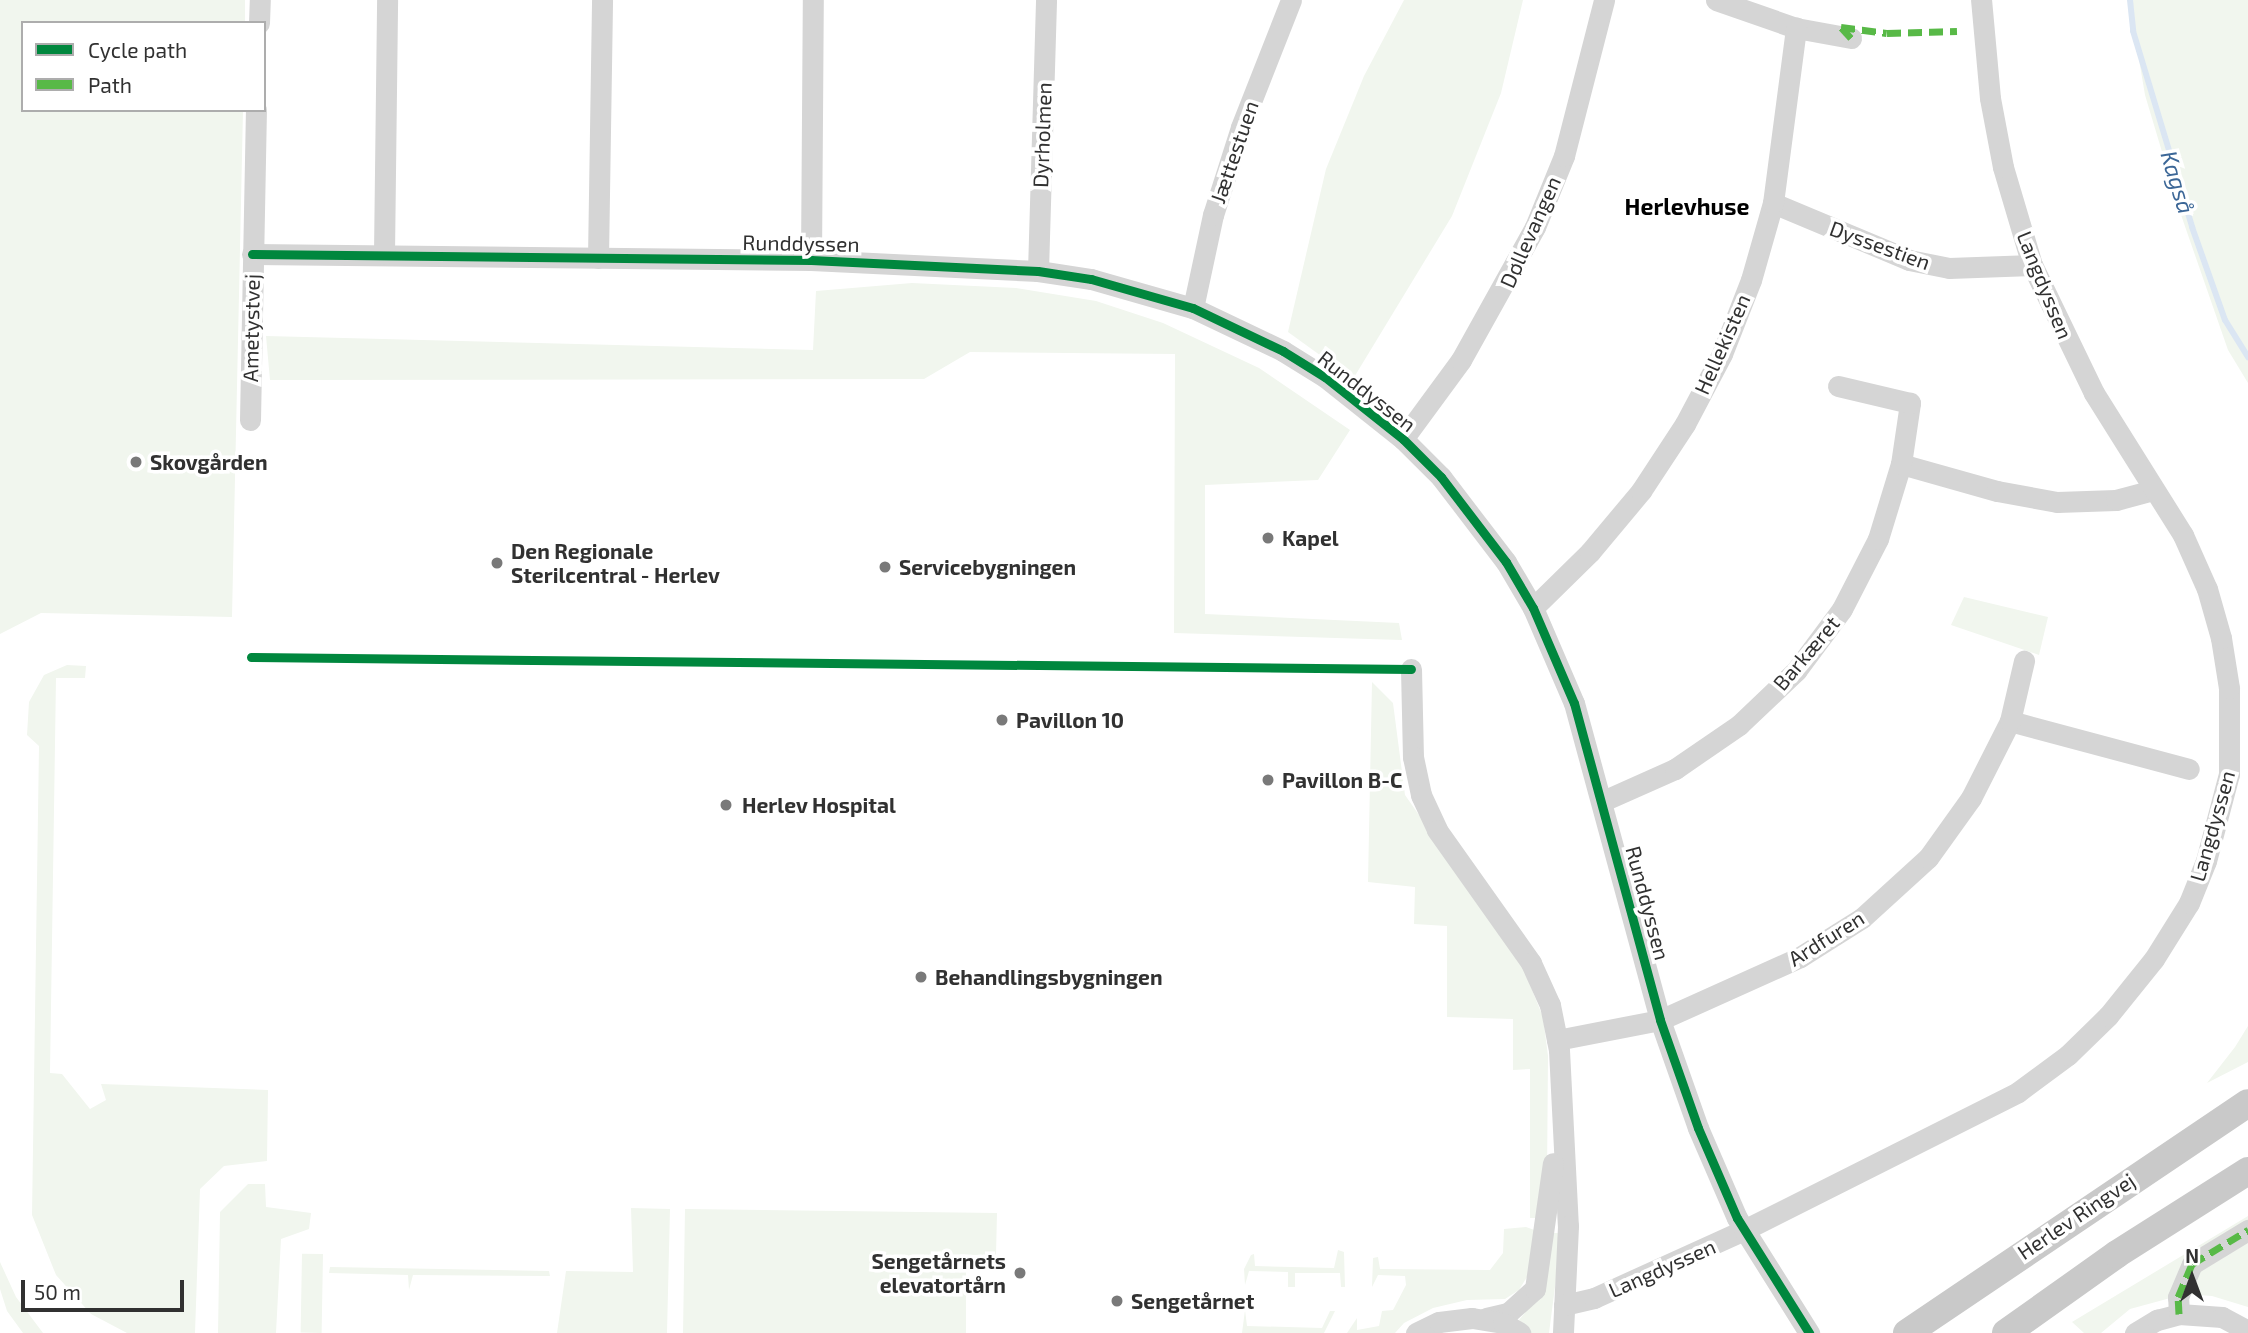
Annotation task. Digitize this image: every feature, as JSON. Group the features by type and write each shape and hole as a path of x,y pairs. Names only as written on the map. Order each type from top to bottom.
{"main road":[{"name":"Herlev Ringvej","path":"1907,1333 2248,1103"},
{"path":"2006,1333 2117,1254 2248,1171"}],"street":[{"path":"259,21 260,0"},
{"path":"384,254 387,0"},
{"path":"598,258 602,0"},
{"name":"Runddyssen","path":"811,260 813,0"},
{"name":"Dyrholmen","path":"1038,271 1046,0"},
{"name":"Jættestuen","path":"1193,308 1213,215 1241,127 1291,0"},
{"name":"Døllevangen","path":"1403,439 1467,349 1535,227 1564,156 1604,0"},
{"path":"1716,0 1796,28 1851,38"},
{"name":"Langdyssen","path":"1564,1305 1594,1298 1744,1230 1956,1127 2018,1092 2068,1055 2108,1016 2154,959 2189,902 2239,774 2221,638 2207,589 2183,535 2094,393 2032,265 2003,167 1990,98 1981,0"},
{"name":"Hellekisten","path":"1533,608 1598,542 1641,491 1685,424 1721,354 1751,280 1773,203 1796,28"},
{"name":"Ametystvej","path":"250,420 256,112"},
{"name":"Dyssestien","path":"1773,203 1909,260 1991,270 2032,265"},
{"name":"Runddyssen","path":"252,254 811,260 1038,271 1091,279 1193,308 1238,328 1325,377 1403,439 1475,518 1533,608 1574,703 1603,801 1660,1020 1698,1128 1744,1230 1809,1333"},
{"name":"Barkæret","path":"1603,801 1675,769 1718,740 1796,671 1842,608 1878,539 1901,464 1910,403 1838,386"},
{"path":"1901,464 1997,491 2057,502 2116,500 2154,490"},
{"name":"Ardfuren","path":"1557,1040 1660,1020 1800,957 1861,918 1928,858 1970,799 2010,721 2024,661"},
{"path":"1411,669 1413,757 1421,795 1437,830 1531,962 1550,1005 1557,1040 1567,1226 1563,1333"},
{"path":"2010,721 2189,769"},
{"path":"1416,1333 1455,1318 1486,1318 1508,1313 1535,1289 1560,1105"},
{"path":"2179,1314 2178,1297 2192,1264 2248,1230"},
{"path":"2135,1333 2157,1320 2179,1314 2222,1317 2248,1331"},
{"path":"1486,1318 1520,1333"}],"shaded area":[{"path":"0,0 245,0 245,21 21,21 21,112 243,112 232,617 41,613 0,634"},
{"path":"1404,0 1523,0 1501,93 1452,216 1353,379 1288,332 1326,169 1364,76"},
{"path":"2129,0 2248,0 2248,383 2228,350 2180,212 2145,95"},
{"path":"912,283 1016,288 1096,301 1163,323 1259,368 1350,430 1318,480 1205,485 1205,614 1399,623 1402,640 1174,633 1175,354 970,352 924,379 270,380 266,336 813,350 816,291"},
{"path":"1964,597 2048,617 2039,655 1951,625"},
{"path":"67,665 86,666 85,678 56,678 50,1073 62,1074 90,1109 106,1100 101,1084 268,1090 267,1161 224,1166 200,1189 195,1333 127,1333 91,1314 56,1275 32,1215 39,746 27,735 29,702 44,675"},
{"path":"1372,682 1393,703 1405,795 1519,958 1543,1017 1548,1056 1547,1179 1541,1218 1530,1218 1530,1069 1513,1070 1513,1019 1447,1017 1447,926 1414,924 1415,887 1368,882"},
{"path":"2248,1026 2248,1062 2207,1083 2235,1047"},
{"path":"248,1184 265,1184 266,1207 311,1213 309,1229 281,1239 276,1333 218,1333 220,1212"},
{"path":"631,1208 670,1209 667,1333 557,1333 566,1271 633,1272"},
{"path":"685,1209 997,1213 996,1255 966,1255 966,1333 683,1333"},
{"path":"2248,1216 2248,1307 2212,1296 2185,1294 2130,1309 2101,1333 2084,1333 2072,1322"},
{"path":"1526,1227 1540,1232 1535,1264 1519,1290 1505,1299 1467,1300 1433,1308 1404,1323 1395,1333 1347,1333 1357,1318 1357,1330 1379,1326 1382,1311 1393,1310 1406,1285 1405,1276 1378,1275 1372,1287 1373,1258 1378,1257 1380,1269 1490,1270 1503,1253 1504,1229"},
{"path":"1552,1233 1562,1233 1549,1333 1530,1333 1519,1320 1537,1298"},
{"path":"1338,1250 1344,1252 1345,1287 1341,1287 1340,1273 1295,1273 1295,1287 1288,1287 1288,1272 1249,1271 1245,1285 1244,1269 1251,1255 1254,1254 1255,1266 1334,1268"},
{"path":"302,1254 323,1254 322,1333 301,1333"},
{"path":"0,1262 16,1297 43,1333 23,1333 7,1311 0,1289"},
{"path":"330,1267 549,1271 550,1276 413,1275 409,1290 408,1275 329,1273"},
{"path":"1245,1310 1247,1326 1322,1328 1330,1311 1335,1311 1324,1333 1242,1333"}],"waterway":[{"name":"Kagså","path":"2130,0 2133,31 2192,227 2225,320 2248,357"}],"marked path":[{"path":"1851,38 1841,27 1887,33 1957,31"},
{"path":"2179,1314 2178,1297 2192,1264 2248,1230"}],"cycle path":[{"path":"252,254 811,260 1038,271 1091,279 1193,308 1283,351 1325,377 1403,439 1441,477 1506,562 1533,608 1574,703 1660,1020 1698,1128 1737,1218 1809,1333"},
{"path":"251,657 1411,669"}],"place":[{"name":"Skovgården","path":"136,462"},
{"name":"Kapel","path":"1268,538"},
{"name":"Den Regionale Sterilcentral - Herlev","path":"497,563"},
{"name":"Servicebygningen","path":"885,567"},
{"name":"Pavillon 10","path":"1002,720"},
{"name":"Pavillon B-C","path":"1268,780"},
{"name":"Herlev Hospital","path":"726,805"},
{"name":"Behandlingsbygningen","path":"921,977"},
{"name":"Sengetårnets elevatortårn","path":"1020,1273"},
{"name":"Sengetårnet","path":"1117,1301"}],"district":[{"name":"Herlevhuse","path":"1687,206"}]}
